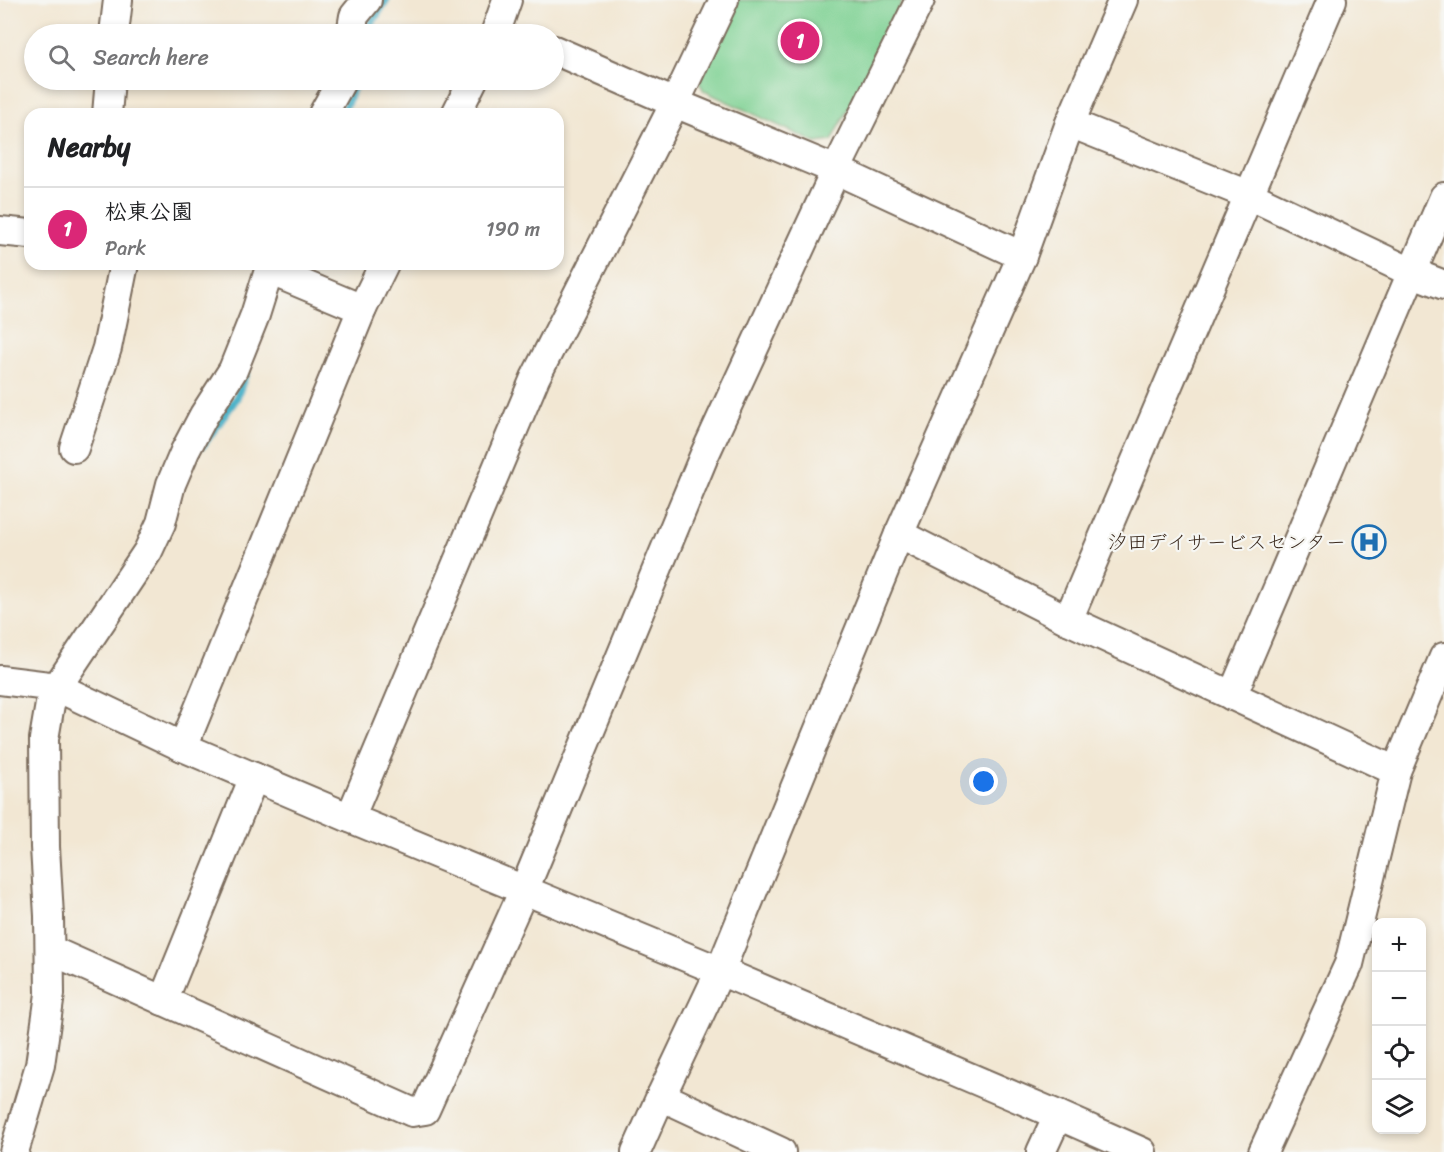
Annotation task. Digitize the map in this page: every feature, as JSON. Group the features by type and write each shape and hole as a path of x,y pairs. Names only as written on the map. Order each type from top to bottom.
{"street":[{"path":"115,24 118,0"},
{"path":"353,24 354,16 366,0"},
{"path":"350,818 535,378 675,103 724,0"},
{"path":"50,950 412,1112 425,1110 524,890 704,456 836,170 920,0"},
{"path":"636,1152 720,971 899,534 1022,256 1070,123 1123,0"},
{"path":"1068,620 1332,0"},
{"path":"564,54 836,170 1022,256"},
{"path":"108,108 109,90"},
{"path":"327,108 337,90"},
{"path":"459,108 468,90"},
{"path":"1070,123 1249,195 1413,273 1444,285"},
{"path":"1232,696 1444,197"},
{"path":"0,231 24,233"},
{"path":"74,448 107,348 123,270"},
{"path":"14,1152 40,1065 50,994 44,739 50,704 57,687 148,551 161,523 171,484 185,451 204,415 233,370 255,315 269,270"},
{"path":"279,270 362,309"},
{"path":"183,747 362,309 381,270"},
{"path":"899,534 1068,620 1396,771"},
{"path":"1263,1152 1349,964 1396,771 1444,657"},
{"path":"0,680 57,687 183,747 720,971 1142,1152"},
{"path":"163,1001 254,777"},
{"path":"661,1096 781,1152"},
{"path":"1041,1152 1058,1115"}],"green space":[{"path":"738,0 903,0 832,141 816,143 704,91 699,82"}],"waterway":[{"path":"371,24 386,0"},
{"path":"345,108 353,90"},
{"path":"203,445 236,399 246,372"}],"place":[{"name":"松東公園","path":"800,41"},
{"name":"汐田デイサービスセンター","path":"1369,542"}]}
